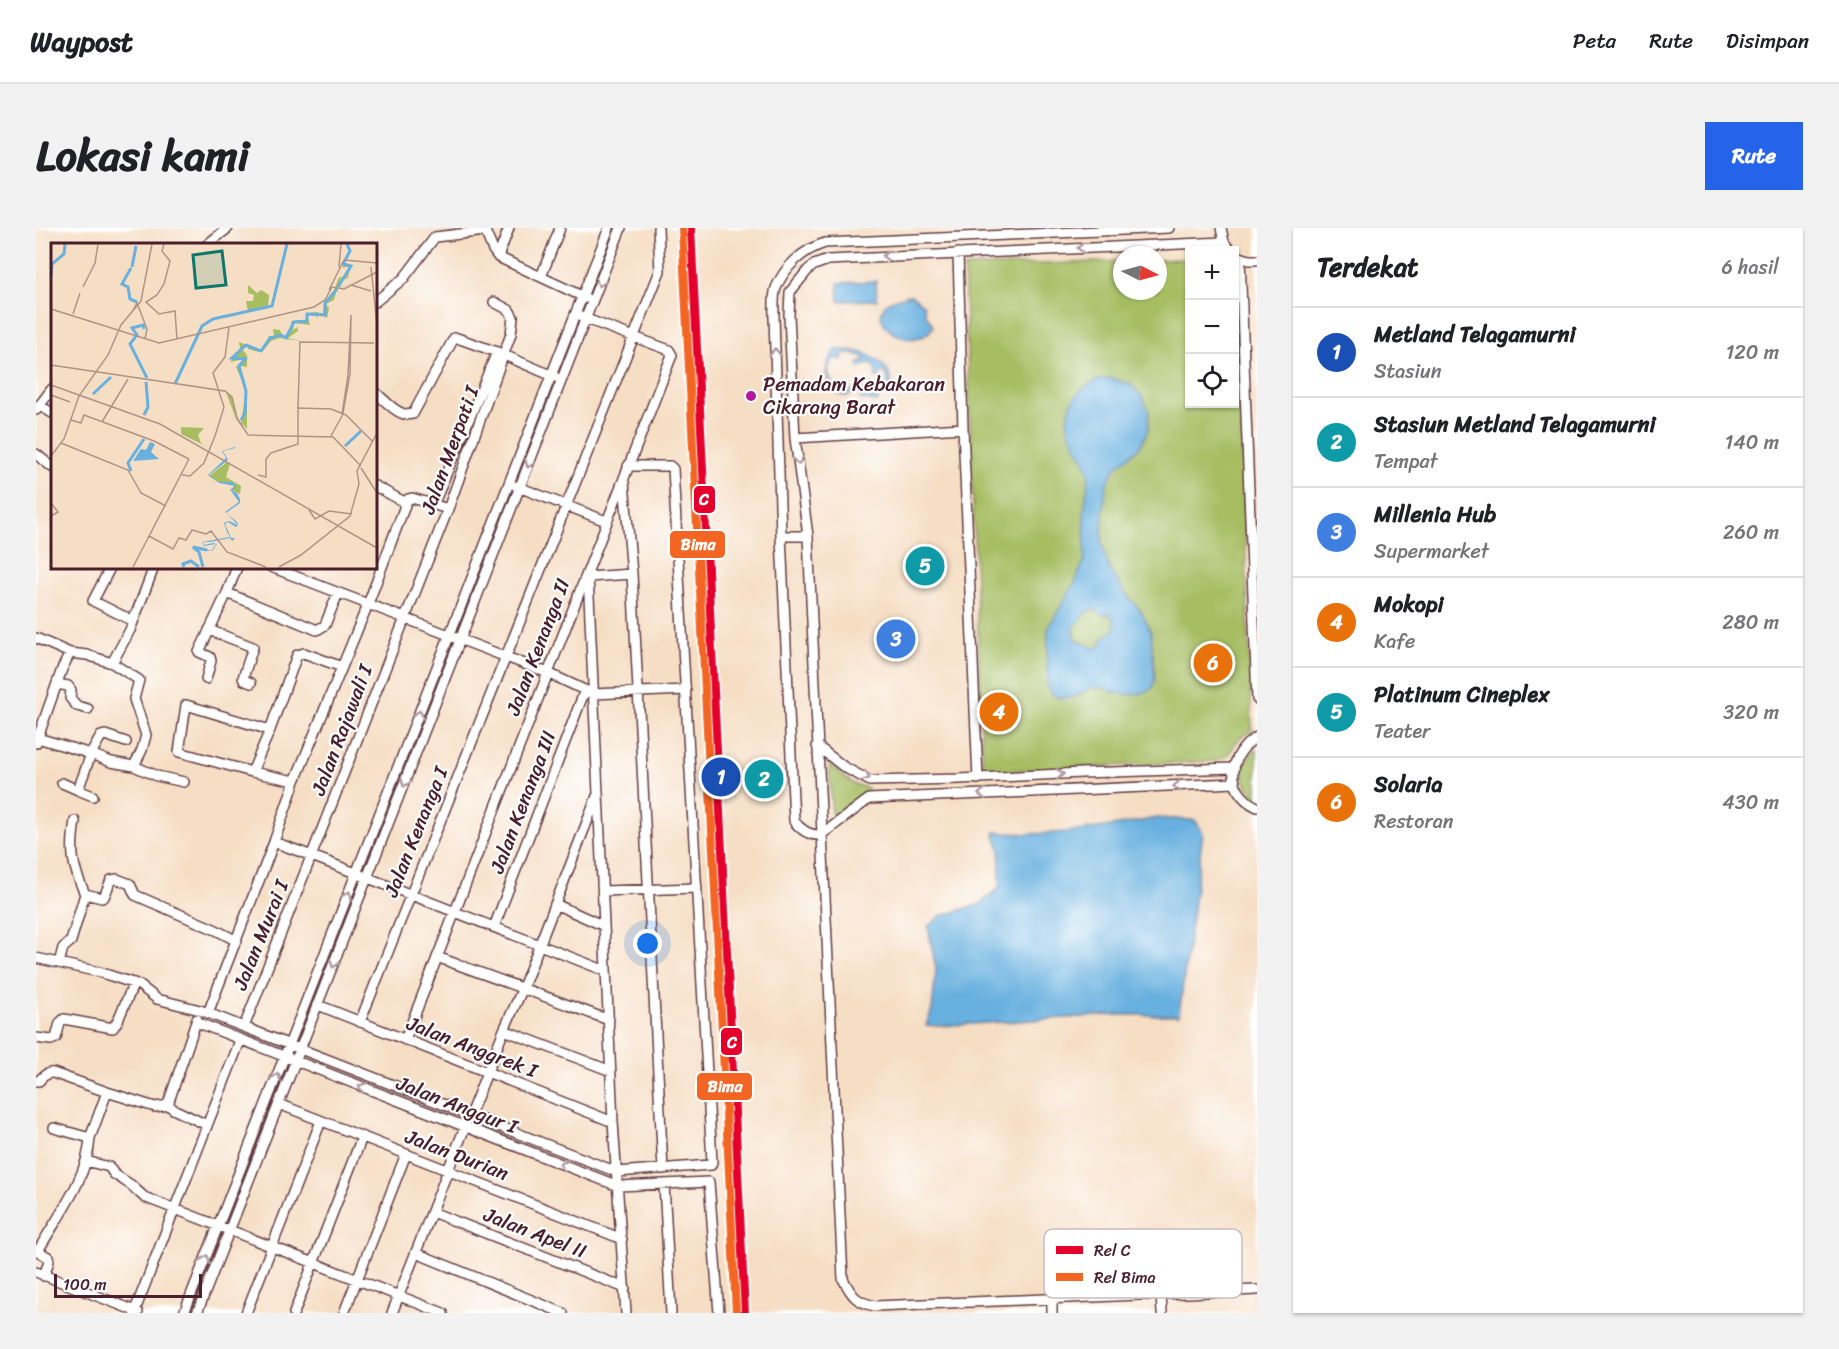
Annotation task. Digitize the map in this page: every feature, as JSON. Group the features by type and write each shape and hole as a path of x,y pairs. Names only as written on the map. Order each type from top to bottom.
{"street":[{"path":"209,243 228,228"},
{"path":"498,257 510,228"},
{"path":"541,278 560,228"},
{"path":"184,1313 609,228"},
{"path":"197,1313 621,228"},
{"name":"Jalan Kenanga I","path":"360,1022 660,268 658,228"},
{"path":"1169,228 834,242 814,246 792,263 775,290 774,317 794,821 801,829 815,836 821,835 870,799 1235,783"},
{"path":"1221,228 1227,246"},
{"path":"376,301 404,278 435,237 485,229 498,257 593,301"},
{"path":"1074,1298 875,1306 862,1303 852,1295 843,1279 808,536 795,438 790,292 802,275 814,265 836,258 1185,247"},
{"path":"958,254 978,779"},
{"path":"1239,257 1257,260"},
{"path":"1239,280 1257,699"},
{"name":"Jalan Merpati I","path":"406,617 448,509 500,354 511,334 513,317 509,310 494,302"},
{"name":"Jalan Kenanga II","path":"405,1040 672,355 669,350 575,314"},
{"path":"376,393 400,412 413,414 454,338 460,338 562,380"},
{"path":"434,503 500,354"},
{"path":"51,390 37,407 51,413"},
{"path":"795,438 963,428"},
{"path":"36,454 51,465"},
{"path":"36,958 99,972 134,983 157,999 200,1015 244,1027 617,1172 708,1166 712,1162 674,469 670,466 628,466"},
{"path":"623,479 632,574 663,1169"},
{"path":"509,483 606,521"},
{"path":"376,487 406,503"},
{"path":"169,1105 178,1072 200,1015 237,941 295,781 368,604 379,560 408,499 434,503 448,509"},
{"path":"781,536 808,536"},
{"path":"110,568 93,601 133,621"},
{"path":"112,663 124,643 154,568"},
{"path":"206,679 210,657 199,652 237,568"},
{"path":"274,568 450,634 589,692 686,690"},
{"path":"626,1313 611,1071 598,794 589,692 587,573 632,574"},
{"path":"227,593 317,630 324,624 338,593"},
{"name":"Jalan Rajawali I","path":"312,855 406,617"},
{"path":"209,630 253,647 243,678 251,683"},
{"path":"36,638 70,652 112,663 139,680 135,699 146,735 134,766"},
{"path":"70,652 37,740 184,782"},
{"path":"252,772 298,654 304,653 342,667"},
{"path":"57,684 68,686 71,690 70,698 76,706 88,709"},
{"name":"Jalan Kenanga III","path":"494,927 589,692"},
{"path":"270,730 186,705 179,752 295,781"},
{"path":"78,790 91,754 101,736 105,735 126,742"},
{"path":"1257,737 1246,743 1238,754 1234,768 1235,783 1246,800 1257,807"},
{"path":"817,746 844,767 870,781 978,779 1234,768"},
{"path":"62,783 93,796"},
{"path":"470,1115 522,990 598,794"},
{"path":"59,963 63,948 71,941 85,894 75,873 72,858 75,821"},
{"path":"274,842 606,971"},
{"name":"Jalan Murai I","path":"244,1027 312,855"},
{"path":"85,894 102,898 105,897 111,880 128,882 135,895 237,941"},
{"path":"603,891 697,888"},
{"path":"555,904 604,926"},
{"path":"437,957 609,1020"},
{"path":"36,1038 51,1040 56,1038 60,1023 64,1019 113,1029 134,983"},
{"name":"Jalan Anggrek I","path":"318,1005 614,1122"},
{"name":"Jalan Anggur I","path":"200,1015 240,1041 618,1186"},
{"path":"504,1030 611,1071"},
{"path":"107,1092 90,1138 86,1161 72,1193 37,1250 48,1257 49,1261 40,1274 136,1312 240,1041"},
{"path":"36,1081 49,1072 53,1072 155,1107 169,1105 207,1125"},
{"name":"Jalan Durian","path":"279,1104 622,1239"},
{"path":"246,1313 321,1121"},
{"path":"392,1313 465,1127"},
{"path":"54,1128 90,1138"},
{"path":"294,1313 362,1137"},
{"path":"344,1313 406,1154"},
{"path":"86,1161 109,1167 114,1174 144,1197 442,1313"},
{"path":"618,1186 708,1181 710,1183 718,1313"},
{"path":"664,1184 671,1313"},
{"name":"Jalan Apel II","path":"432,1212 625,1288"},
{"path":"416,1253 563,1313"},
{"path":"1242,1291 1257,1290"},
{"path":"1161,1298 1162,1313"},
{"path":"1052,1299 1052,1313"}],"green space":[{"path":"1185,259 1185,408 1239,408 1239,359 1252,731 1240,738 1226,757 1216,761 983,772 964,267 1113,261 1113,300 1167,300 1167,260"},
{"path":"1257,749 1257,798 1247,786 1243,773 1246,760"},
{"path":"832,765 843,777 856,785 868,788 868,793 854,800 834,817 832,816 829,766"}],"water":[{"path":"876,281 877,300 839,301 838,283"},
{"path":"912,295 924,305 926,315 933,327 925,335 915,338 904,338 895,334 882,320 882,311 887,303"},
{"path":"836,350 862,352 875,359 890,375 891,389 883,393 877,402 860,399 860,392 874,390 860,390 846,396 836,392 827,379 826,367","holes":["855,354 864,357 864,361 858,364 859,368 873,364 875,376 878,378 882,372 886,373 889,386 862,387 846,393 840,390 832,382 829,366 837,357 840,360 843,358 841,355"]},
{"path":"1111,378 1131,385 1142,396 1149,412 1148,430 1139,448 1116,467 1107,483 1102,543 1109,569 1125,593 1141,611 1151,632 1155,680 1152,689 1143,693 1128,695 1112,692 1106,688 1091,688 1074,697 1059,698 1050,693 1047,683 1048,628 1076,581 1085,557 1084,513 1089,473 1069,432 1067,419 1072,401 1081,390 1097,380","holes":["1094,609 1102,615 1110,614 1115,622 1114,631 1104,637 1100,647 1093,648 1076,639 1073,629 1086,612"]},
{"path":"1157,818 1195,820 1203,833 1179,1015 1113,1015 926,1025 932,1009 936,970 928,927 940,916 981,904 1000,886 1000,850 994,832 1056,833"}],"rail line":[{"name":"Bima","path":"682,228 736,1313"},
{"name":"C","path":"691,228 745,1313"}],"place":[{"name":"Pemadam Kebakaran Cikarang Barat","path":"751,396"},
{"name":"Platinum Cineplex","path":"925,566"},
{"name":"Millenia Hub","path":"896,639"},
{"name":"Solaria","path":"1213,663"},
{"name":"Mokopi","path":"999,712"},
{"name":"Metland Telagamurni","path":"721,777"},
{"name":"Stasiun Metland Telagamurni","path":"764,779"}]}
